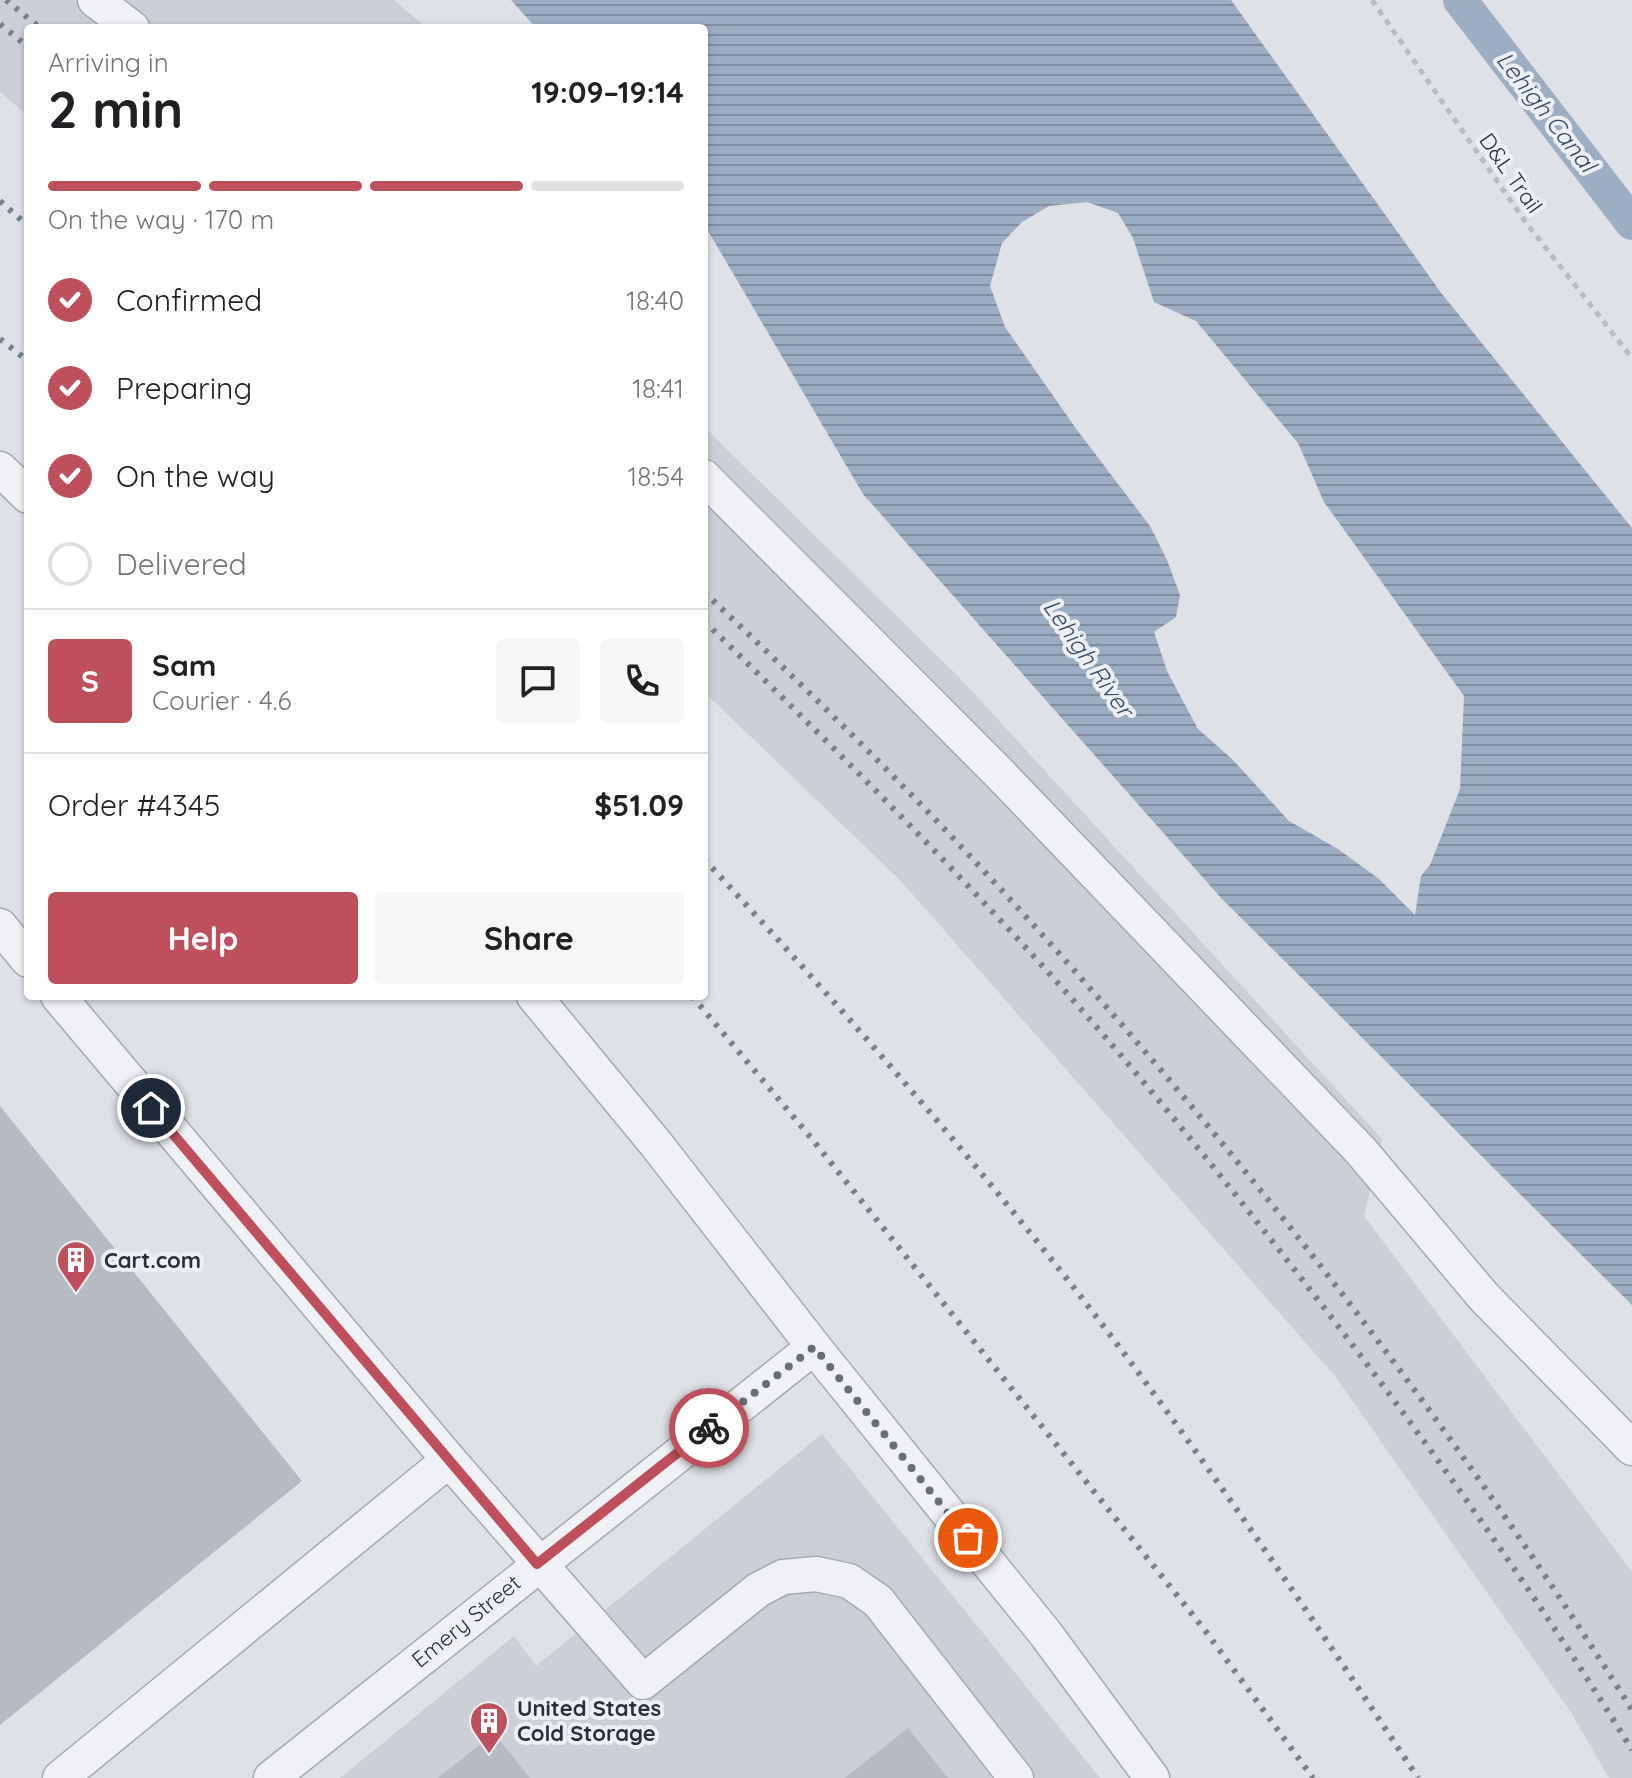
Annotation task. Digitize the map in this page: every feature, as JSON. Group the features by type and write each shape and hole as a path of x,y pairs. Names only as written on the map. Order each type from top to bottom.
{"street":[{"path":"95,0 127,24"},
{"path":"0,469 24,492"},
{"path":"708,481 1000,774 1328,1116 1484,1297 1632,1448"},
{"path":"0,926 24,955"},
{"path":"61,1000 537,1564 643,1682 758,1590 783,1577 816,1574 849,1581 878,1601 1016,1778"},
{"path":"537,1000 656,1144 814,1347 1045,1633 1152,1778"},
{"name":"Emery Street","path":"271,1778 814,1347"},
{"path":"60,1778 449,1460"}],"path":[{"name":"D&L Trail","path":"1372,0 1524,220 1632,358"}],"shaded area":[{"path":"0,0 394,0 422,24 24,24 24,113 0,92"},
{"path":"708,431 959,677 1382,1139 1364,1216 1632,1572 1632,1778 1609,1778 1570,1711 1335,1376 900,880 708,696"},
{"path":"822,1434 1100,1778 340,1778 514,1636 536,1666"}],"water":[{"name":"Lehigh River","path":"511,0 1231,0 1442,294 1632,528 1632,1305 1222,899 863,494 708,231 708,24 532,24","holes":["1087,202 1118,213 1133,238 1154,302 1196,321 1298,443 1324,502 1464,696 1460,789 1430,865 1421,876 1415,915 1379,879 1338,849 1289,821 1232,759 1198,729 1167,671 1154,632 1176,617 1180,595 1167,560 1150,526 1077,430 1005,327 990,286 1002,243 1022,222 1049,206"]}],"building":[{"name":"Cart.com","path":"0,1106 302,1481 0,1725"},
{"path":"908,1728 948,1778 845,1778"},
{"name":"United States Cold Storage","path":"494,1733 530,1778 438,1778"}],"waterway":[{"name":"Lehigh Canal","path":"1460,0 1632,223"}],"railway":[{"path":"6,0 35,24"},
{"path":"0,24 24,44"},
{"path":"0,201 24,222"},
{"path":"0,339 24,358"},
{"path":"708,596 954,839 1047,940 1227,1150 1398,1368 1479,1480 1632,1710"},
{"path":"708,625 967,885 1088,1017 1169,1113 1248,1210 1406,1416 1560,1637 1632,1750"},
{"path":"708,863 892,1068 1071,1284 1206,1466 1418,1778"},
{"path":"695,1000 812,1139 1204,1629 1313,1778"}],"way so far":[{"path":"709,1428 814,1347 968,1538"}],"place":[{"name":"Cart.com","path":"76,1294"},
{"name":"United States Cold Storage","path":"489,1755"}],"route":[{"path":"151,1108 537,1564 709,1428"}]}
